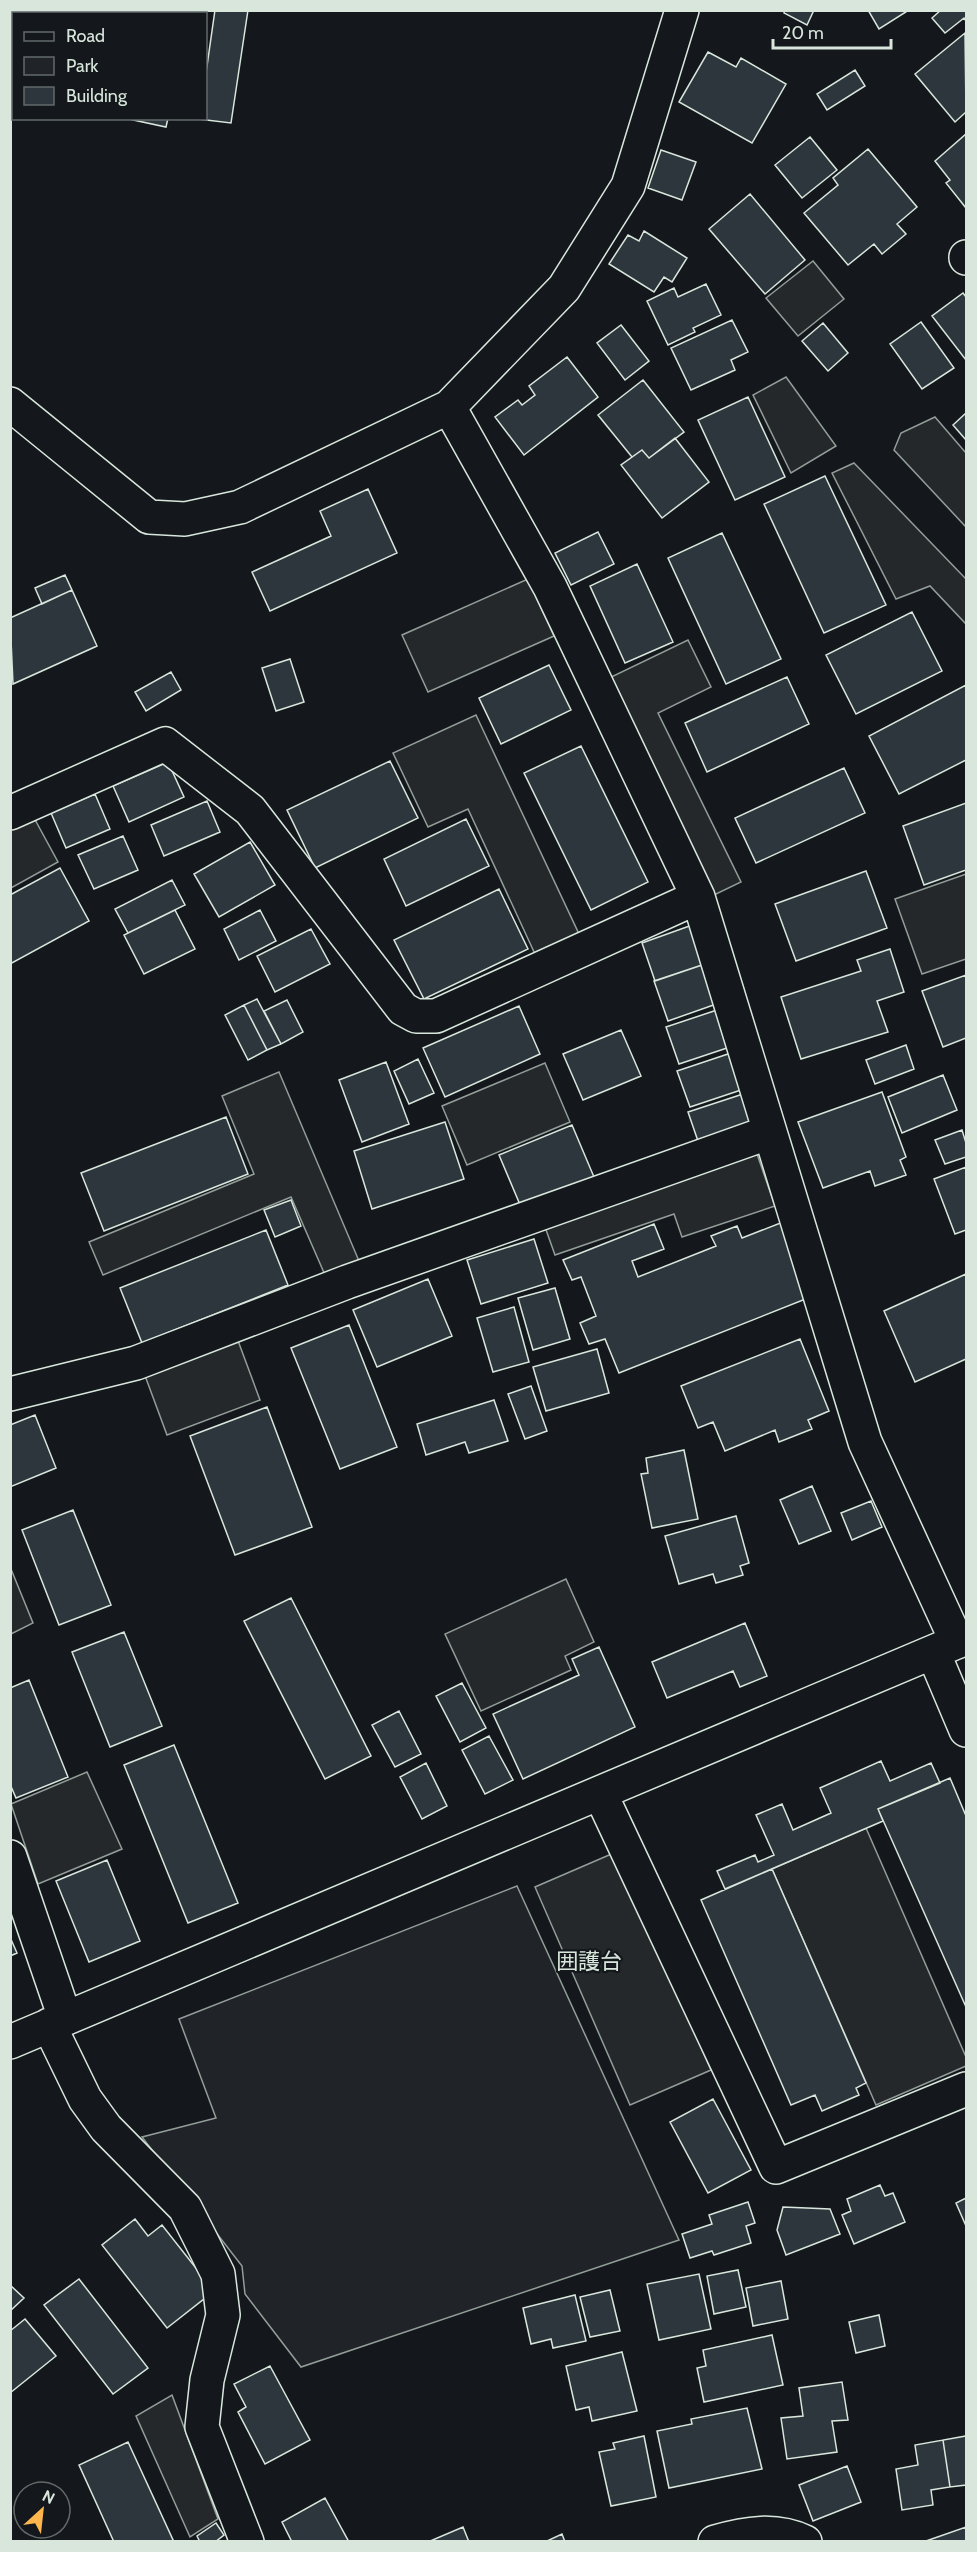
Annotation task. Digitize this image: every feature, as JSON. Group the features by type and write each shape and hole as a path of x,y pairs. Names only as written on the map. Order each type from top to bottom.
{"street":[{"path":"10,404 149,517 185,519 240,507 450,407 564,288 628,186 682,10"},
{"path":"450,407 550,587 698,897 865,1442 952,1644 966,1730"},
{"path":"10,813 165,744 250,810 403,1009 416,1016 436,1016 698,897"},
{"path":"10,1394 136,1363 347,1282 770,1132"},
{"path":"10,2042 952,1644"},
{"path":"600,1792 776,2167 966,2089"},
{"path":"10,1857 57,2022 85,2098 106,2128 185,2208 218,2274 223,2316 207,2380 202,2427 247,2541"},
{"path":"715,2541 744,2533 788,2534 805,2541"}],"green space":[{"path":"517,1886 679,2240 301,2367 245,2294 242,2266 142,2137 216,2118 179,2019"}],"shaded area":[{"path":"813,261 844,299 798,336 766,298"},
{"path":"786,377 836,446 791,473 753,395"},
{"path":"935,417 966,453 966,527 894,450 901,433"},
{"path":"854,463 966,579 966,624 930,586 896,599 832,473"},
{"path":"528,579 554,636 428,692 402,635"},
{"path":"688,640 711,687 658,713 741,882 714,895 607,679"},
{"path":"476,715 579,934 535,954 468,809 428,827 393,753"},
{"path":"33,816 58,862 11,888 11,826"},
{"path":"966,874 966,959 922,974 895,899"},
{"path":"545,1063 570,1122 467,1165 442,1106"},
{"path":"279,1072 359,1261 325,1275 291,1197 103,1275 89,1242 254,1174 222,1096"},
{"path":"757,1154 775,1206 682,1237 674,1214 555,1255 545,1227"},
{"path":"237,1338 260,1400 167,1435 144,1373"},
{"path":"11,1569 33,1623 10,1634"},
{"path":"566,1579 594,1642 565,1656 571,1670 481,1711 445,1634"},
{"path":"87,1772 122,1849 38,1884 11,1804"},
{"path":"866,1828 966,2057 966,2066 876,2105 772,1869"},
{"path":"616,1852 711,2070 630,2105 535,1887"},
{"path":"172,2395 218,2519 190,2537 136,2416"}],"building":[{"path":"120,10 190,10 190,12"},
{"path":"215,10 248,10 231,123 206,120 207,66"},
{"path":"785,10 814,10 807,25 784,13"},
{"path":"868,10 909,10 879,29"},
{"path":"941,10 966,10 966,21 964,18 945,33 932,18"},
{"path":"965,33 966,112 955,122 915,74"},
{"path":"708,52 736,67 741,58 786,84 752,143 679,102"},
{"path":"855,70 865,86 827,110 817,94"},
{"path":"133,120 168,120 166,127"},
{"path":"966,134 966,208 946,183 950,180 935,161"},
{"path":"810,137 837,170 802,198 775,165"},
{"path":"868,149 917,207 897,224 906,234 882,254 874,244 848,265 804,213 838,185 833,178"},
{"path":"661,150 696,162 682,200 648,188"},
{"path":"750,194 805,260 765,294 709,229"},
{"path":"644,231 687,258 672,282 664,277 654,292 609,264 628,235 639,241"},
{"path":"706,284 721,315 693,328 695,332 668,345 647,301 674,288 678,297"},
{"path":"963,293 966,297 966,360 932,316"},
{"path":"732,320 748,352 731,360 735,370 691,390 671,348"},
{"path":"921,322 954,368 922,389 890,344"},
{"path":"823,323 848,353 828,371 802,341"},
{"path":"621,325 649,361 625,380 597,343"},
{"path":"567,357 598,397 524,455 495,417 518,400 522,405 535,395 529,386"},
{"path":"643,380 684,432 649,458 642,450 632,457 598,415"},
{"path":"748,397 785,477 735,500 698,420"},
{"path":"966,413 966,440 953,425"},
{"path":"675,438 709,482 662,518 621,465 642,450 649,458"},
{"path":"825,476 886,605 824,633 764,504"},
{"path":"368,489 397,553 270,611 252,572 331,536 320,511"},
{"path":"598,532 614,564 571,585 555,553"},
{"path":"722,533 781,659 726,684 668,558"},
{"path":"637,564 673,642 625,663 590,586"},
{"path":"65,575 72,590 42,604 35,588"},
{"path":"72,590 97,646 13,684 10,618"},
{"path":"912,612 942,671 856,714 826,655"},
{"path":"290,659 304,702 276,711 262,668"},
{"path":"549,665 571,710 501,744 479,698"},
{"path":"171,672 181,690 146,711 135,692"},
{"path":"787,677 809,724 707,772 685,723"},
{"path":"966,685 966,760 899,794 869,736"},
{"path":"581,746 648,882 591,910 524,773"},
{"path":"390,761 418,818 315,868 287,810"},
{"path":"168,762 184,797 129,822 113,786"},
{"path":"844,768 865,813 756,863 735,818"},
{"path":"95,794 110,829 66,848 51,813"},
{"path":"207,801 220,832 164,856 151,825"},
{"path":"966,803 966,870 924,885 903,826"},
{"path":"466,819 489,866 406,906 384,859"},
{"path":"123,836 138,870 94,889 78,855"},
{"path":"250,842 275,885 219,917 194,874"},
{"path":"60,868 89,921 10,964 10,895"},
{"path":"866,871 887,928 796,961 775,904"},
{"path":"172,880 185,905 128,933 115,909"},
{"path":"499,889 528,949 424,999 394,940"},
{"path":"175,910 195,949 144,974 124,935"},
{"path":"260,910 276,941 239,960 224,929"},
{"path":"695,924 708,963 655,981 642,943"},
{"path":"311,929 330,964 275,992 257,956"},
{"path":"890,949 904,992 877,1001 888,1032 801,1059 781,997 861,971 857,960"},
{"path":"708,963 722,1002 668,1021 654,981"},
{"path":"966,975 966,1038 943,1047 922,991"},
{"path":"257,999 281,1044 267,1050 244,1005"},
{"path":"287,1000 303,1032 281,1044 264,1011"},
{"path":"244,1005 267,1050 248,1060 225,1015"},
{"path":"519,1006 540,1054 445,1097 423,1048"},
{"path":"720,1009 733,1046 679,1064 666,1027"},
{"path":"621,1030 641,1076 583,1100 563,1054"},
{"path":"906,1045 914,1069 875,1084 866,1060"},
{"path":"731,1053 744,1089 690,1107 677,1071"},
{"path":"418,1059 434,1093 409,1104 394,1071"},
{"path":"386,1062 409,1124 362,1142 339,1080"},
{"path":"943,1075 957,1110 902,1133 888,1097"},
{"path":"882,1092 906,1157 900,1160 906,1175 875,1186 870,1171 823,1188 798,1122"},
{"path":"743,1094 754,1125 699,1144 688,1112"},
{"path":"226,1117 248,1174 104,1231 81,1173"},
{"path":"445,1122 464,1179 372,1209 354,1151"},
{"path":"572,1125 594,1177 521,1207 499,1155"},
{"path":"962,1130 966,1143 966,1157 945,1164 935,1140"},
{"path":"966,1167 966,1230 955,1234 934,1179"},
{"path":"291,1200 301,1226 275,1237 264,1210"},
{"path":"783,1222 813,1296 619,1373 605,1339 589,1344 580,1323 596,1316 581,1277 572,1280 563,1260 654,1224 664,1249 632,1261 638,1277 716,1246 711,1236 737,1226 742,1238"},
{"path":"266,1230 288,1285 142,1343 120,1288"},
{"path":"534,1239 548,1283 481,1304 467,1260"},
{"path":"966,1274 966,1359 915,1382 884,1311"},
{"path":"428,1279 452,1336 377,1367 353,1310"},
{"path":"555,1288 570,1339 533,1350 518,1298"},
{"path":"514,1307 529,1362 493,1372 477,1318"},
{"path":"349,1325 397,1447 340,1469 291,1348"},
{"path":"800,1339 829,1411 808,1420 812,1429 779,1442 775,1430 725,1451 713,1422 698,1428 681,1386"},
{"path":"597,1349 609,1393 546,1411 533,1367"},
{"path":"531,1386 547,1431 525,1439 508,1394"},
{"path":"494,1400 508,1441 469,1453 465,1442 426,1455 417,1424"},
{"path":"267,1407 312,1527 235,1555 190,1436"},
{"path":"35,1415 56,1468 10,1487 10,1425"},
{"path":"684,1450 698,1519 652,1528 641,1474 648,1473 646,1458"},
{"path":"812,1486 831,1531 799,1544 780,1500"},
{"path":"871,1501 882,1527 852,1540 841,1513"},
{"path":"73,1510 111,1605 59,1625 22,1530"},
{"path":"736,1516 749,1563 740,1566 743,1575 716,1583 713,1574 679,1584 665,1536"},
{"path":"291,1598 371,1756 325,1779 244,1621"},
{"path":"745,1623 767,1676 740,1687 733,1671 667,1698 652,1662"},
{"path":"124,1632 162,1726 110,1747 72,1652"},
{"path":"599,1647 635,1727 523,1779 493,1714 579,1675 572,1659"},
{"path":"29,1680 68,1777 16,1798 10,1784 10,1688"},
{"path":"462,1683 486,1728 460,1742 436,1696"},
{"path":"399,1711 421,1754 395,1767 372,1725"},
{"path":"489,1736 513,1780 485,1794 462,1750"},
{"path":"174,1745 238,1903 188,1923 124,1765"},
{"path":"881,1761 890,1781 931,1763 940,1783 878,1809 883,1821 725,1889 717,1871 755,1855 758,1862 774,1855 756,1815 782,1804 793,1830 831,1813 820,1788"},
{"path":"426,1763 447,1806 422,1819 400,1777"},
{"path":"950,1778 966,1816 966,2007 878,1809"},
{"path":"107,1860 140,1941 89,1962 56,1881"},
{"path":"772,1869 866,2083 856,2088 859,2095 822,2111 815,2095 791,2105 701,1900"},
{"path":"10,1937 17,1953 10,1956"},
{"path":"713,2099 751,2170 708,2193 670,2122"},
{"path":"880,2185 885,2196 893,2193 905,2222 854,2244 842,2215 851,2211 847,2199"},
{"path":"966,2198 966,2226 956,2203"},
{"path":"748,2202 755,2223 746,2226 751,2243 714,2255 712,2251 690,2258 682,2234 712,2224 709,2215"},
{"path":"783,2207 830,2209 840,2234 786,2255 777,2230"},
{"path":"135,2219 148,2236 162,2225 214,2291 167,2328 102,2245"},
{"path":"738,2270 746,2307 714,2314 707,2276"},
{"path":"699,2274 711,2329 659,2340 647,2284"},
{"path":"79,2279 148,2368 113,2394 44,2305"},
{"path":"781,2281 788,2319 753,2326 746,2288"},
{"path":"10,2285 24,2298 10,2311"},
{"path":"610,2290 620,2331 590,2337 580,2297"},
{"path":"575,2295 586,2341 553,2348 551,2339 531,2344 523,2308"},
{"path":"879,2315 885,2346 856,2353 849,2322"},
{"path":"25,2319 56,2356 10,2393 10,2331"},
{"path":"772,2335 783,2385 704,2402 697,2368 706,2366 703,2350"},
{"path":"622,2352 637,2411 592,2421 589,2407 576,2410 566,2366"},
{"path":"270,2366 310,2440 265,2464 238,2412 246,2407 234,2384"},
{"path":"842,2382 848,2420 832,2421 837,2452 787,2459 781,2418 803,2416 799,2388"},
{"path":"747,2408 762,2469 669,2488 657,2431 692,2424 691,2419"},
{"path":"644,2436 656,2497 611,2506 599,2452 615,2449 613,2443"},
{"path":"966,2436 966,2485 950,2487 943,2440"},
{"path":"943,2440 950,2487 931,2490 933,2505 902,2510 896,2469 918,2465 915,2445"},
{"path":"128,2442 174,2542 114,2542 79,2465"},
{"path":"847,2466 861,2502 813,2521 799,2485"},
{"path":"325,2498 349,2542 292,2542 282,2522"},
{"path":"216,2523 224,2535 215,2542 200,2542 197,2536"},
{"path":"463,2527 469,2542 428,2542"},
{"path":"966,2527 966,2542 926,2541"},
{"path":"562,2534 565,2542 545,2542"}],"district":[{"name":"囲護台","path":"589,1961"}]}
